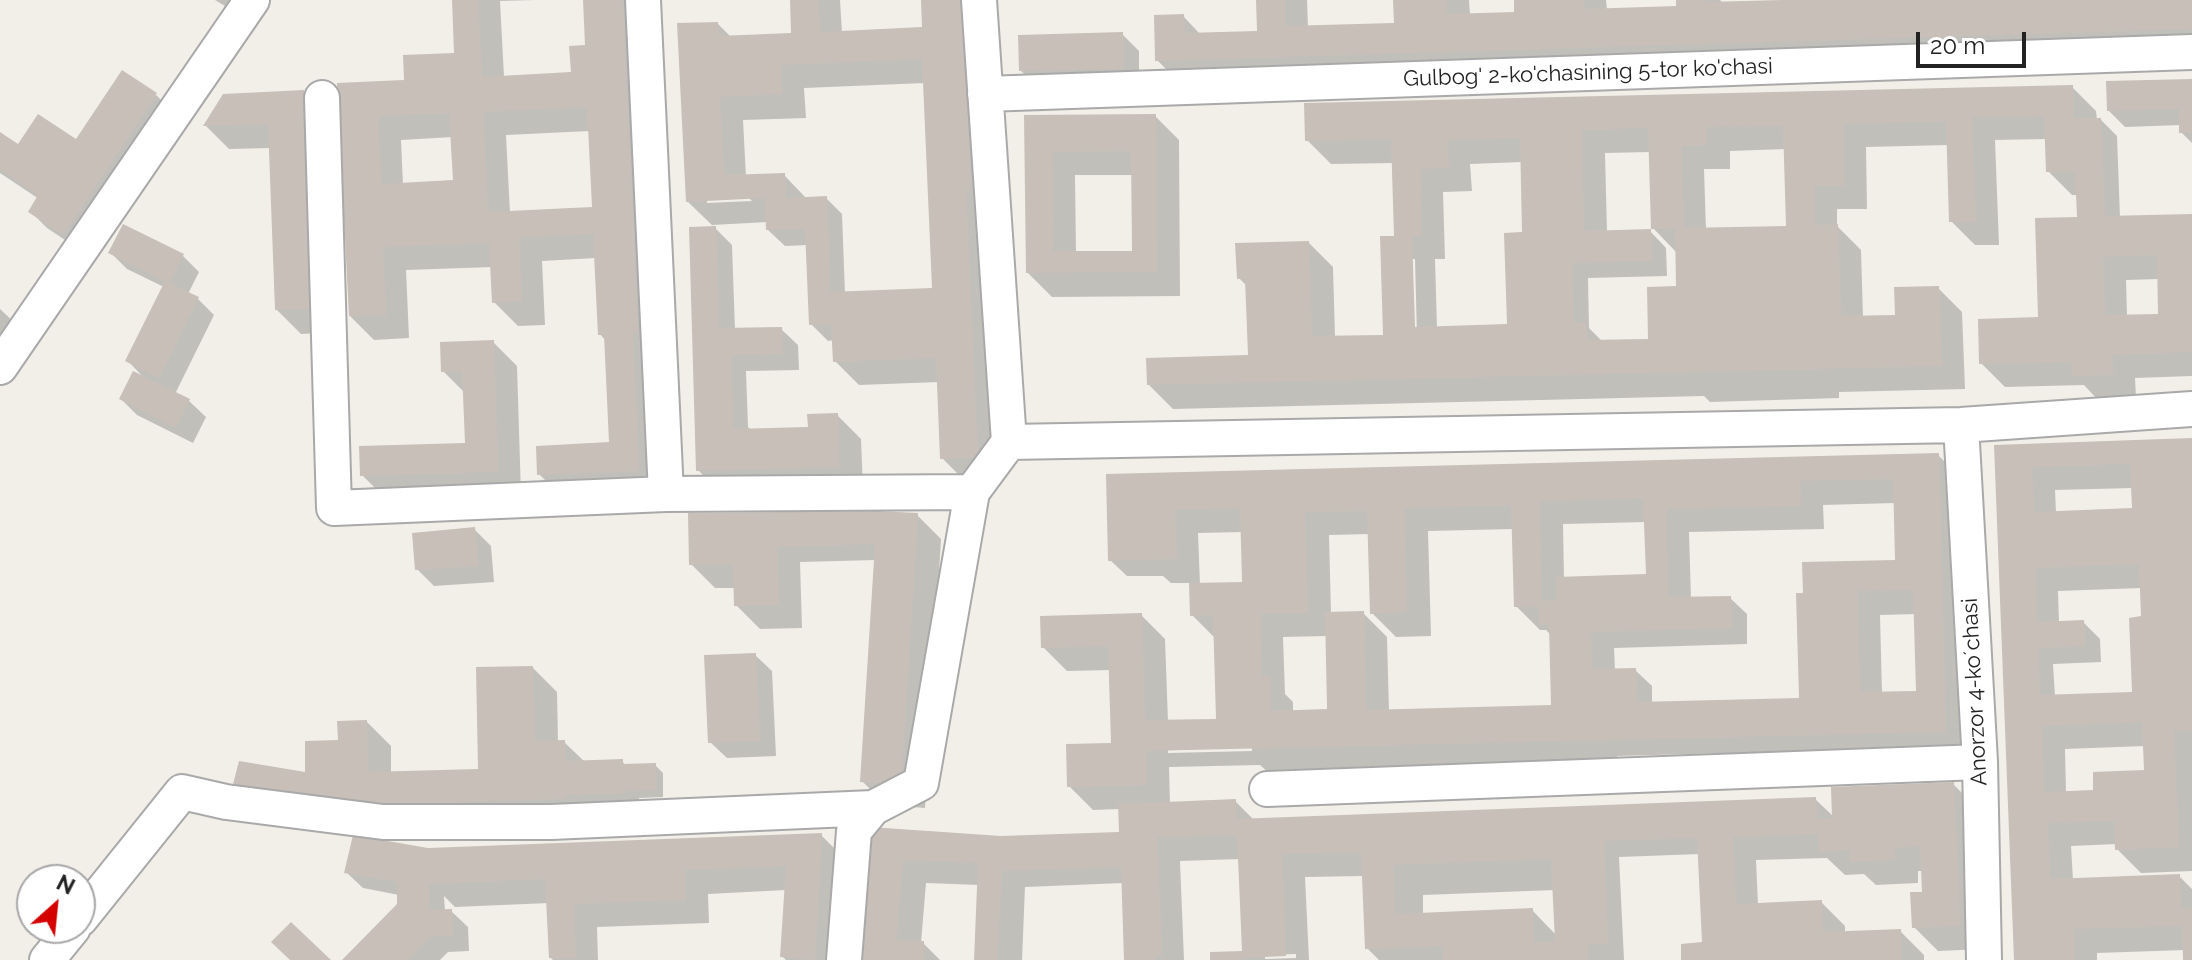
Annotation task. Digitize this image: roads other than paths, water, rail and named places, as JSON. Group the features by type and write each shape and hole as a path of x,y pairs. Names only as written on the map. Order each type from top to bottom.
{"street":[{"path":"0,367 252,0"},
{"path":"643,0 666,494"},
{"path":"844,960 854,831 873,808 921,783 972,492 1009,442 979,0"},
{"name":"Gulbog' 2-ko'chasining 5-tor ko'chasi","path":"985,94 2192,52"},
{"path":"322,98 334,508 666,494 972,492"},
{"path":"1009,442 1961,425 2192,409"},
{"name":"Аnorzor 4-koʼchasi","path":"1961,425 1980,762 1984,960"},
{"path":"1267,789 1980,762"},
{"path":"96,899 182,792 226,802 383,822 551,822 873,808"},
{"path":"47,960 60,944"}]}
